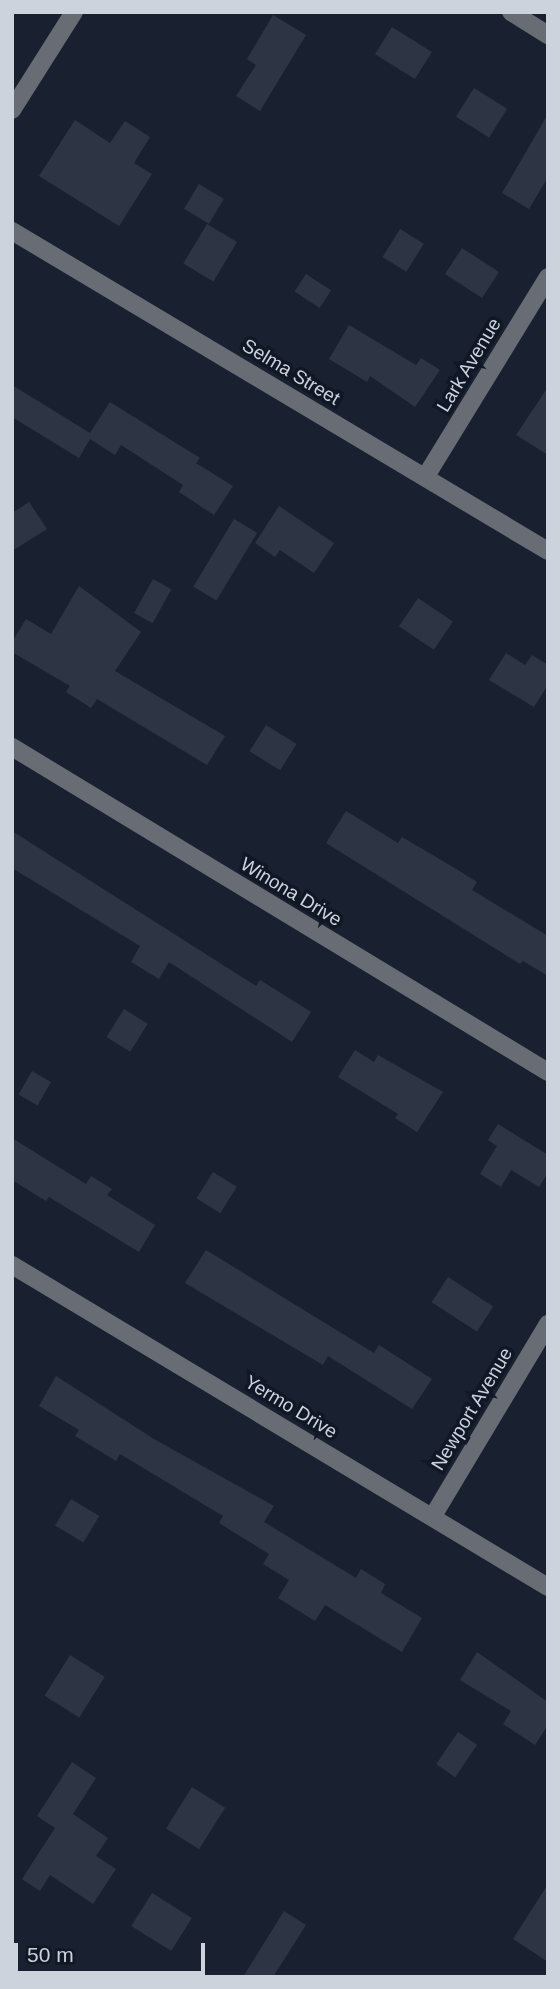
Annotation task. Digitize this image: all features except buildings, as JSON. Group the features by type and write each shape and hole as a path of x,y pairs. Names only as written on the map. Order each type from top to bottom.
{"street":[{"path":"12,110 74,12"},
{"path":"510,12 548,35"},
{"name":"Selma Street","path":"12,231 548,551"},
{"name":"Lark Avenue","path":"426,476 548,276"},
{"name":"Winona Drive","path":"12,747 548,1072"},
{"name":"Yermo Drive","path":"12,1265 548,1587"},
{"name":"Newport Avenue","path":"433,1516 548,1324"}]}
